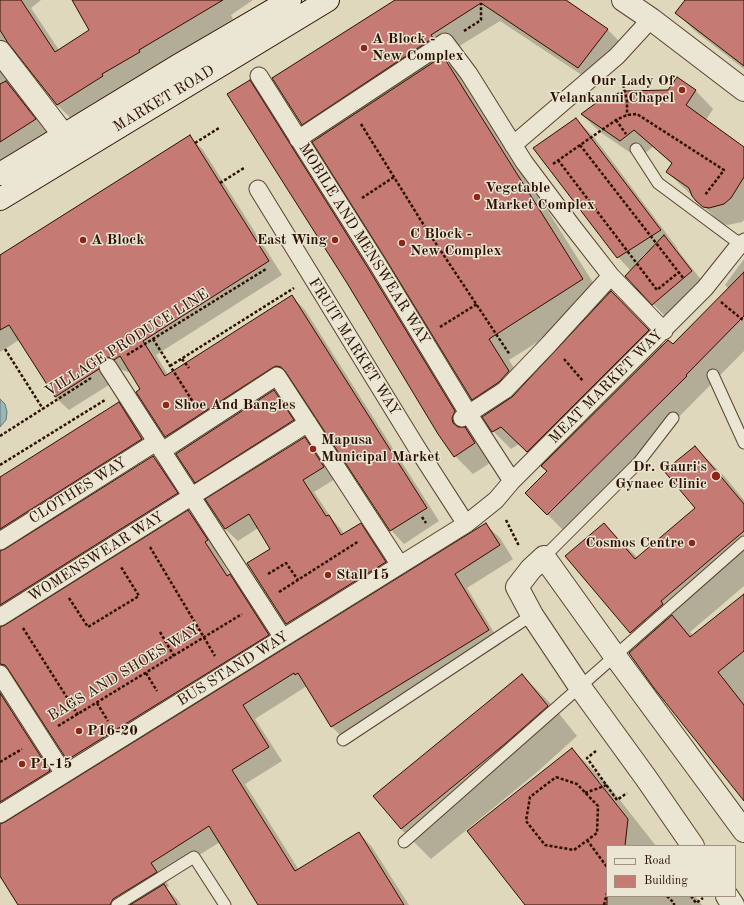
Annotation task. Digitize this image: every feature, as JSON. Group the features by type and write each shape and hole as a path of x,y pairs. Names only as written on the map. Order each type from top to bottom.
{"street":[{"name":"MARKET ROAD","path":"0,174 290,0"},
{"name":"MARKET ROAD","path":"0,199 328,0"},
{"path":"513,145 617,56 638,7 744,90"},
{"path":"298,138 445,42 469,74 513,145 535,177 612,276 664,330"},
{"path":"0,52 77,152"},
{"name":"MOBILE AND MENSWEAR WAY","path":"259,76 422,338 465,416 512,481"},
{"name":"FRUIT MARKET WAY","path":"258,189 417,448 466,524"},
{"name":"MEAT MARKET WAY","path":"466,524 496,500 512,481 705,288 742,241"},
{"path":"465,416 504,390 522,373 612,276"},
{"path":"108,367 283,638"},
{"name":"CLOTHES WAY","path":"0,541 159,446 206,422 277,376 308,423"},
{"path":"308,423 400,565"},
{"name":"WOMENSWEAR WAY","path":"6,613 308,423"},
{"name":"BUS STAND WAY","path":"0,814 466,524"},
{"path":"692,845 580,687 532,615 518,588 531,569 544,557 744,831"},
{"path":"0,674 64,774"}],"lane":[{"path":"636,149 658,183 742,241"},
{"path":"713,375 744,443"},
{"path":"544,557 640,462 673,418"},
{"path":"404,842 744,542"},
{"path":"343,740 532,615"},
{"path":"117,905 194,857 225,905"}],"path":[{"path":"445,42 481,20 481,3"},
{"path":"617,56 627,101 627,115"},
{"path":"349,105 394,177 522,373"},
{"path":"195,143 219,128"},
{"path":"580,145 687,283"},
{"path":"558,160 657,290 679,272"},
{"path":"220,183 244,168"},
{"path":"343,210 394,177"},
{"name":"VILLAGE PRODUCE LINE","path":"0,436 266,269"},
{"path":"170,366 311,277"},
{"path":"705,288 744,322"},
{"path":"422,338 477,304"},
{"path":"153,339 206,422"},
{"path":"550,344 584,381"},
{"path":"5,349 43,409"},
{"path":"182,359 190,368"},
{"path":"0,465 122,389"},
{"path":"139,530 204,638"},
{"name":"BAGS AND SHOES WAY","path":"0,762 260,604 377,530"},
{"path":"58,580 88,627 139,596 110,548"},
{"path":"248,585 286,563 298,580"},
{"path":"6,613 78,715"},
{"path":"160,632 174,656"},
{"path":"587,758 617,800"},
{"path":"556,777 577,784 585,793 598,806 597,833 574,850 545,844 526,821 530,797 556,777"},
{"path":"585,793 607,785"},
{"path":"587,840 606,866"},
{"path":"668,897 674,905"},
{"path":"692,897 696,903 704,897"}],"water":[{"path":"0,399 5,404 7,412 6,420 0,427"}],"building":[{"path":"0,0 21,0 55,52 89,30 72,0 223,0 139,50 140,52 102,74 103,76 57,105 8,43 0,30"},
{"name":"A Block - New Complex","path":"395,0 566,0 608,29 578,68 481,3 431,35 433,38 302,125 272,78"},
{"path":"685,0 744,0 744,66 675,13"},
{"path":"443,56 583,279 489,339 509,371 499,382 472,400 312,142"},
{"path":"677,77 696,90 686,105 744,147 744,177 731,198 724,204 709,208 703,207 692,196 689,188 666,172 672,163 634,130 620,141 581,114 596,103 623,91 668,90"},
{"name":"East Wing","path":"250,80 368,268 455,411 452,418 453,423 458,427 465,427 475,443 454,457 438,434 347,283 227,94"},
{"path":"6,81 36,119 0,142 0,84"},
{"path":"576,118 661,230 617,258 533,148"},
{"path":"190,135 269,261 143,341 165,376 292,295 427,508 390,531 281,367 276,366 272,368 165,437 136,392 140,389 120,356 114,360 108,357 103,358 99,363 99,369 55,397 9,325 0,330 0,255"},
{"path":"664,235 692,271 652,305 625,276"},
{"path":"744,272 744,316 686,375 687,376 547,515 525,493 547,471 541,466 668,340 673,344"},
{"path":"611,291 649,330 527,452 501,427 492,432 482,417 512,397"},
{"path":"274,390 294,420 195,483 176,454"},
{"path":"119,402 142,439 0,529 0,477"},
{"path":"305,437 324,467 303,480 326,516 329,515 341,535 361,523 386,562 286,624 247,563 270,549 249,514 225,529 205,499"},
{"name":"Cosmos Centre","path":"695,446 744,504 744,531 661,601 663,604 630,633 565,556 604,523 635,559 695,508 664,471"},
{"path":"153,456 178,493 0,605 0,551"},
{"path":"188,510 208,540 205,542 227,576 230,574 269,635 67,760 8,669 5,665 0,664 0,627"},
{"path":"486,523 500,545 455,574 489,630 331,727 298,673 295,675 294,673 243,705 269,747 232,770 295,871 359,832 404,905 258,905 209,826 151,863 157,872 113,899 110,905 18,905 0,876 0,824"},
{"path":"744,594 744,651 718,672 744,705 744,801 654,688 629,653 672,615 690,637"},
{"path":"522,674 548,706 506,743 401,829 373,796"},
{"path":"0,693 50,771 0,802"},
{"path":"572,748 628,819 625,845 606,845 607,905 525,905 467,831"},
{"path":"164,884 177,905 130,905"}],"place":[{"name":"A Block - New Complex","path":"364,48"},
{"name":"Our Lady Of Velankanni Chapel","path":"682,90"},
{"name":"Vegetable Market Complex","path":"477,197"},
{"name":"A Block","path":"83,240"},
{"name":"East Wing","path":"335,240"},
{"name":"C Block - New Complex","path":"402,243"},
{"name":"Shoe And Bangles","path":"166,405"},
{"name":"Mapusa Municipal Market","path":"313,449"},
{"name":"Dr. Gauri's Gynaec Clinic","path":"716,476"},
{"name":"Cosmos Centre","path":"692,543"},
{"name":"Stall 15","path":"328,575"},
{"name":"P16-20","path":"79,731"},
{"name":"P1-15","path":"22,764"}]}
